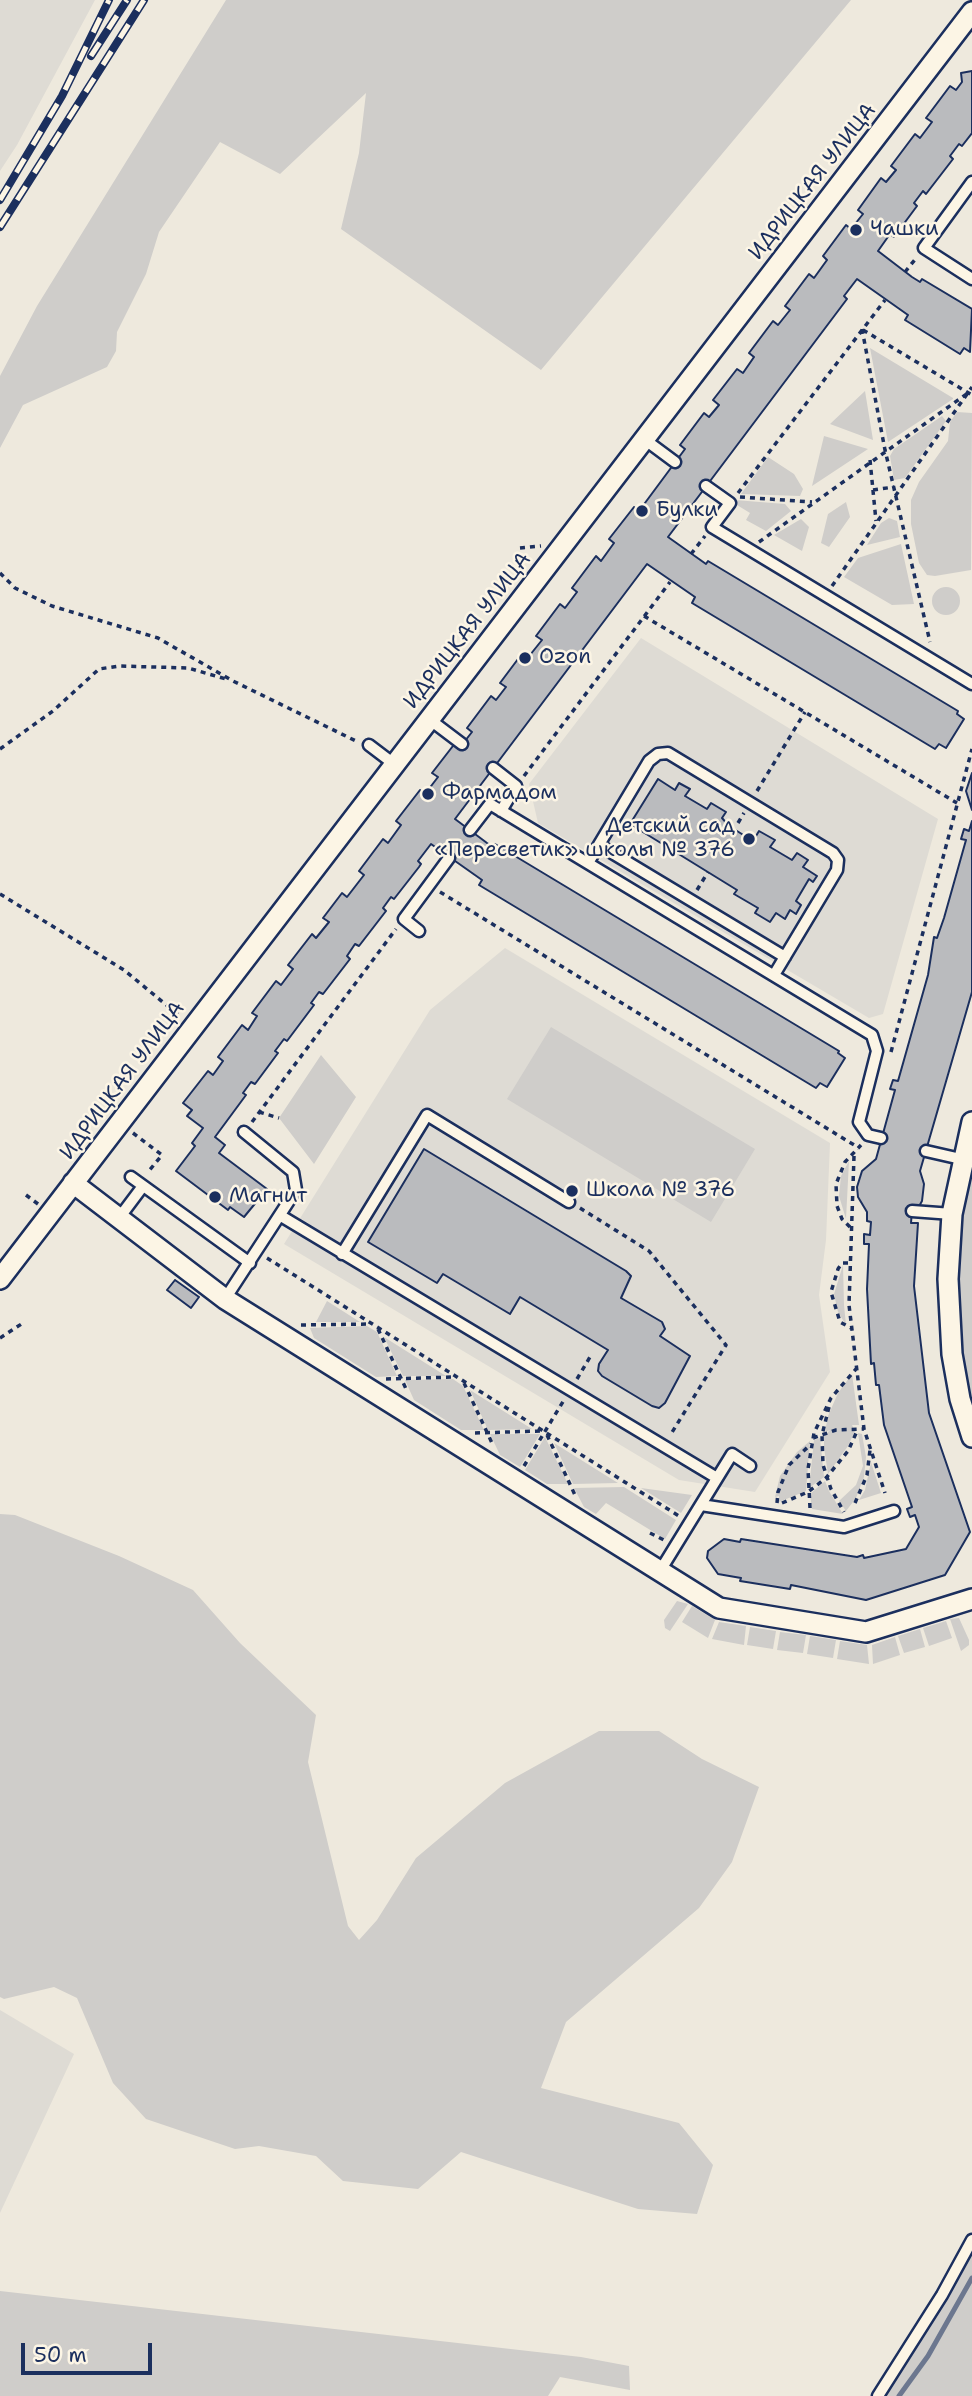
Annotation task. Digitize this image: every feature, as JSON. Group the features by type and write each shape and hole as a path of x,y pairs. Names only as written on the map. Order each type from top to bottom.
{"street":[{"name":"ИДРИЦКАЯ УЛИЦА","path":"0,1279 970,18"},
{"path":"972,1122 961,1159 952,1214 948,1279 952,1354 960,1399 972,1437"},
{"path":"73,1183 225,1299 719,1608 866,1632 972,1599"}],"lane":[{"path":"972,182 923,248 972,279"},
{"path":"644,439 675,462"},
{"path":"706,486 730,503 712,527 972,684"},
{"path":"429,719 462,744"},
{"path":"369,745 394,764"},
{"path":"588,863 649,761 658,754 668,753 833,853 838,860 837,870 774,975"},
{"path":"493,768 516,786 501,811"},
{"path":"470,830 490,804 875,1039 877,1051 859,1122 869,1135 881,1139"},
{"path":"599,845 785,957"},
{"path":"419,931 404,919 449,858"},
{"path":"342,1254 427,1115 569,1202"},
{"path":"225,1299 296,1190 293,1172 244,1132"},
{"path":"926,1151 961,1159"},
{"path":"131,1177 250,1263"},
{"path":"119,1218 143,1186"},
{"path":"912,1211 952,1214"},
{"path":"281,1216 717,1478"},
{"path":"660,1571 732,1454 750,1465"},
{"path":"701,1505 844,1527 894,1511"},
{"path":"878,2396 942,2295 972,2240"}],"path":[{"path":"905,272 923,248"},
{"path":"814,502 735,497 885,300"},
{"path":"862,330 970,394"},
{"path":"862,330 885,450 934,661"},
{"path":"826,595 970,394 972,387"},
{"path":"750,549 870,460 970,394"},
{"path":"870,460 876,522"},
{"path":"873,490 894,487"},
{"path":"691,554 712,527"},
{"path":"0,573 15,587 34,597 113,626 158,638 233,681 369,745"},
{"path":"516,786 670,582"},
{"path":"644,616 957,803"},
{"path":"0,750 53,711 99,669 119,666 188,668 233,681"},
{"path":"738,823 805,712"},
{"path":"890,1055 972,748"},
{"path":"429,885 859,1148"},
{"path":"0,894 124,970 183,1018"},
{"path":"244,1132 404,919"},
{"path":"259,1112 279,1118"},
{"path":"120,1123 162,1155 148,1172"},
{"path":"850,1227 842,1220 836,1206 836,1184 845,1163 854,1156 850,1227 848,1262 851,1328 864,1429 886,1493"},
{"path":"569,1202 649,1251 726,1345 663,1446"},
{"path":"264,1256 681,1517"},
{"path":"848,1262 842,1263 838,1269 831,1292 832,1303 841,1322 851,1328"},
{"path":"0,1338 23,1323"},
{"path":"289,1325 375,1325"},
{"path":"375,1325 412,1402"},
{"path":"522,1470 590,1357"},
{"path":"810,1510 808,1492 811,1444 831,1398 857,1368"},
{"path":"375,1379 457,1377"},
{"path":"464,1381 497,1455"},
{"path":"831,1398 822,1434 827,1478 845,1514"},
{"path":"811,1444 789,1465 778,1492 777,1505 808,1492 827,1478 848,1451 858,1429"},
{"path":"813,1438 822,1434 864,1429"},
{"path":"474,1433 545,1432"},
{"path":"545,1432 575,1497"},
{"path":"855,1503 867,1475 870,1448"},
{"path":"650,1533 665,1542"}],"shaded area":[{"path":"0,0 95,0 17,145 0,171"},
{"path":"226,0 851,0 541,370 341,229 359,153 366,93 280,174 220,142 159,232 146,274 117,332 116,351 107,367 23,405 0,448 0,376 37,306"},
{"path":"870,348 953,398 953,399 888,442"},
{"path":"865,391 873,440 830,424"},
{"path":"957,412 972,413 971,570 927,575 919,563 911,524 911,500 919,482 948,441 950,422"},
{"path":"942,416 946,421 905,478 894,480 890,456 894,449"},
{"path":"824,436 868,449 812,486"},
{"path":"768,457 794,474 803,489 800,496 741,494"},
{"path":"735,500 785,504 791,511 766,531 746,520 750,513 737,505"},
{"path":"846,502 850,517 829,547 821,543 828,514"},
{"path":"889,518 897,521 900,537 867,545 881,523"},
{"path":"801,519 809,527 802,551 774,535"},
{"path":"901,544 914,604 892,605 844,577 858,558"},
{"path":"946,587 956,591 960,601 956,611 946,615 936,611 932,601 936,591"},
{"name":"Детский сад «Пересветик» школы № 376","path":"641,638 938,819 883,1014 869,1018 538,823 529,784"},
{"name":"Школа № 376","path":"505,948 830,1143 826,1240 819,1295 830,1372 755,1492 679,1480 284,1244 430,1010"},
{"path":"551,1027 755,1149 711,1222 507,1099"},
{"path":"321,1055 356,1097 314,1164 279,1118"},
{"path":"849,1161 846,1219 839,1196 841,1176"},
{"path":"967,1168 972,1168 972,1409 956,1315 955,1278"},
{"path":"843,1265 846,1325 838,1312 834,1294"},
{"path":"327,1301 360,1322 316,1322"},
{"path":"367,1326 377,1332 397,1376 376,1377 314,1338 310,1328"},
{"path":"384,1337 446,1376 403,1376"},
{"path":"852,1374 859,1425 852,1425 855,1431 848,1446 828,1474 824,1436 830,1430 825,1432 828,1416 838,1393"},
{"path":"453,1379 463,1386 484,1430 461,1430 414,1400 405,1380"},
{"path":"470,1390 532,1429 488,1430"},
{"path":"858,1433 862,1434 866,1457 864,1477 856,1498 846,1511 839,1501 856,1485 863,1466"},
{"path":"490,1434 540,1434 520,1467 500,1455"},
{"path":"545,1437 568,1484 547,1484 525,1470"},
{"path":"820,1438 824,1477 809,1488 814,1440"},
{"path":"810,1441 806,1491 779,1502 779,1496 775,1497 780,1476 797,1452"},
{"path":"554,1443 618,1483 573,1484"},
{"path":"871,1462 881,1493 859,1500 865,1490"},
{"path":"825,1481 843,1514 812,1509 810,1494"},
{"path":"624,1487 676,1520 665,1539 606,1503 596,1514 584,1507 574,1488"},
{"path":"641,1488 692,1495 681,1513"},
{"path":"0,1514 15,1515 119,1556 193,1590 240,1643 316,1715 308,1762 348,1926 359,1940 377,1920 416,1858 505,1783 599,1731 659,1731 702,1759 759,1787 732,1862 699,1908 566,2022 541,2088 679,2123 713,2165 697,2214 638,2209 461,2152 418,2189 343,2181 316,2156 259,2146 235,2149 146,2119 113,2083 77,1998 54,1987 4,1999 0,1997"},
{"path":"677,1601 688,1604 670,1631 665,1628 664,1620"},
{"path":"692,1606 715,1620 708,1638 682,1622"},
{"path":"959,1618 969,1640 969,1645 961,1651 950,1619"},
{"path":"946,1621 952,1638 929,1646 923,1628"},
{"path":"719,1622 746,1626 744,1645 712,1639"},
{"path":"750,1627 776,1631 773,1649 747,1645"},
{"path":"920,1629 925,1647 904,1653 898,1636"},
{"path":"780,1632 806,1635 803,1653 777,1650"},
{"path":"810,1636 836,1640 833,1658 807,1654"},
{"path":"895,1637 900,1655 873,1664 872,1645"},
{"path":"840,1641 867,1645 869,1664 837,1659"},
{"path":"0,2010 74,2054 0,2213"},
{"path":"972,2239 972,2396 879,2396"},
{"path":"0,2291 581,2357 629,2366 630,2390 560,2377 548,2396 0,2396"}],"building":[{"path":"972,71 972,133 962,146 959,144 950,156 953,159 926,194 923,191 914,203 917,206 894,237 890,234 878,251 920,282 922,279 972,309 970,352 964,348 960,354 905,320 908,315 857,279 844,296 847,299 668,537 706,564 708,561 958,711 957,714 964,719 946,748 939,744 935,749 692,603 695,597 647,564 455,819 493,847 495,844 839,1051 845,1058 827,1087 820,1083 816,1088 479,885 482,880 431,844 418,861 421,864 419,867 394,899 391,897 383,908 386,911 359,946 355,944 347,956 350,959 323,994 319,992 311,1003 314,1005 287,1041 284,1039 275,1051 278,1053 255,1084 251,1082 243,1093 246,1095 215,1137 225,1145 219,1153 267,1189 244,1217 230,1207 228,1210 176,1171 195,1146 192,1143 203,1128 187,1116 192,1110 183,1103 208,1071 213,1075 223,1061 218,1057 242,1025 248,1030 257,1016 252,1013 276,981 281,985 293,969 288,965 312,934 316,938 329,922 323,918 342,893 347,897 364,875 359,871 383,839 388,843 401,825 396,821 420,790 425,794 438,777 432,773 456,742 461,746 472,732 467,728 491,696 496,700 506,687 500,683 524,651 530,655 542,640 536,636 560,604 565,608 577,592 572,588 596,556 601,561 614,543 609,539 634,507 639,511 685,449 680,445 704,413 709,417 719,405 713,400 737,369 743,373 754,357 749,353 773,321 778,325 790,310 785,306 809,274 814,278 827,260 823,256 846,225 851,229 863,214 858,210 881,178 886,182 896,170 891,166 915,134 920,138 932,122 926,118 950,86 956,90 962,82 961,73"},
{"path":"972,773 972,810 966,791"},
{"path":"658,779 675,790 679,783 690,789 685,796 707,809 711,803 726,812 722,818 729,826 753,841 759,831 775,840 770,847 792,860 797,853 808,860 803,867 817,876 813,882 809,879 796,901 801,905 796,914 790,910 785,919 776,913 770,922 755,913 758,908 734,894 737,890 630,824"},
{"path":"972,821 972,992 920,1171 924,1184 922,1201 917,1210 912,1210 911,1223 918,1223 914,1286 929,1413 970,1532 945,1575 866,1600 791,1585 790,1589 740,1581 741,1578 718,1574 707,1558 708,1551 724,1539 740,1542 741,1539 857,1557 863,1555 864,1558 906,1549 919,1527 915,1515 910,1517 907,1509 912,1507 884,1425 879,1385 876,1385 874,1363 871,1364 867,1289 869,1244 864,1244 864,1234 870,1235 871,1222 867,1221 867,1212 858,1197 857,1187 862,1171 876,1159 895,1090 890,1089 893,1080 898,1081 928,975 934,937 937,938 944,918 966,840 961,839 964,829 969,831"},
{"path":"424,1149 631,1276 621,1298 662,1322 665,1329 660,1336 690,1356 665,1403 659,1408 652,1406 602,1376 598,1371 599,1364 608,1350 520,1297 510,1314 443,1274 437,1283 368,1242"},
{"path":"175,1280 199,1297 191,1308 167,1290"}],"waterway":[{"path":"899,2396 928,2356 972,2278"}],"railway":[{"path":"0,200 62,96 109,0"},
{"path":"91,56 127,0"},
{"path":"0,227 144,0"}],"place":[{"name":"Чашки","path":"856,230"},
{"name":"Булки","path":"642,511"},
{"name":"Ozon","path":"525,658"},
{"name":"Фармадом","path":"428,794"},
{"name":"Детский сад «Пересветик» школы № 376","path":"749,839"},
{"name":"Школа № 376","path":"572,1191"},
{"name":"Магнит","path":"215,1197"}]}
